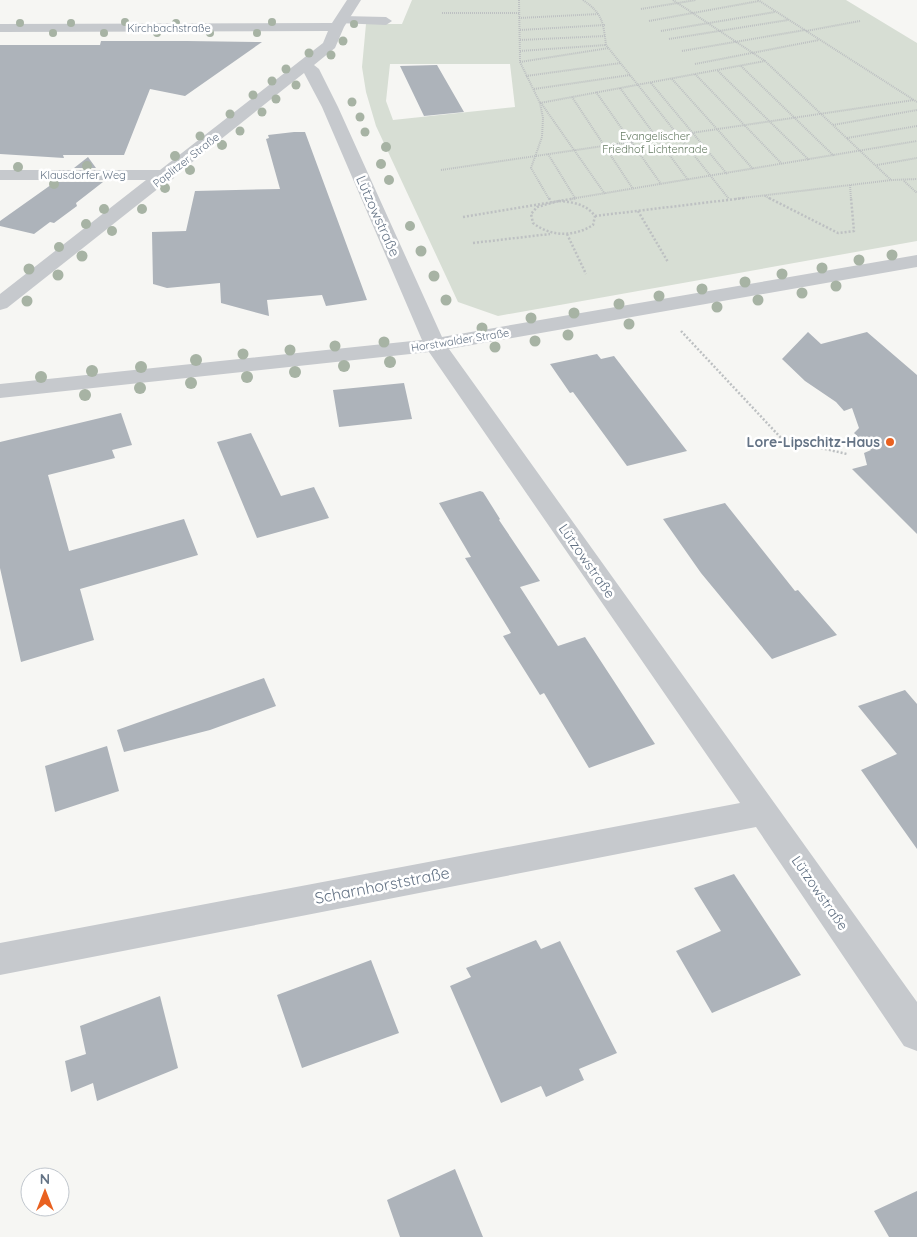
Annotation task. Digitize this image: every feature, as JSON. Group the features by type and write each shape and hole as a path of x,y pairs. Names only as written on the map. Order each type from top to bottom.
{"street":[{"name":"Paplitzer Straße","path":"0,304 167,175 330,45 354,0"},
{"name":"Kirchbachstraße","path":"0,28 340,24"},
{"name":"Lützowstraße","path":"302,68 311,70 330,107 435,345 917,1033"},
{"name":"Klausdorfer Weg","path":"0,175 167,175"},
{"name":"Horstwalder Straße","path":"0,391 435,345 917,261"},
{"name":"Scharnhorststraße","path":"0,958 764,812"}],"lane":[{"path":"340,24 386,21"}],"path":[{"path":"519,0 520,62 526,76 541,103 576,150 605,194"},
{"path":"583,0 600,14 605,25 606,45 729,200"},
{"path":"673,0 765,61 892,180"},
{"path":"641,8 696,0"},
{"path":"649,21 759,1 917,102"},
{"path":"661,31 776,12"},
{"path":"442,13 519,13"},
{"path":"520,18 600,14"},
{"path":"669,39 788,20"},
{"path":"682,52 860,21"},
{"path":"520,30 605,25"},
{"path":"520,40 605,36"},
{"path":"694,64 819,40"},
{"path":"520,51 606,45"},
{"path":"520,62 609,48"},
{"path":"541,103 765,61"},
{"path":"526,76 621,63"},
{"path":"740,66 834,156"},
{"path":"717,70 809,160"},
{"path":"695,74 783,164"},
{"path":"534,89 630,75"},
{"path":"672,78 753,169"},
{"path":"651,82 727,174"},
{"path":"620,88 688,180"},
{"path":"596,92 661,184"},
{"path":"572,97 633,189"},
{"path":"441,170 914,100"},
{"path":"541,103 543,118 542,137 531,168 551,202"},
{"path":"833,125 917,110"},
{"path":"847,138 917,126"},
{"path":"463,217 917,141"},
{"path":"548,154 575,198"},
{"path":"876,166 917,158"},
{"path":"595,216 892,180 917,179"},
{"path":"904,180 917,193"},
{"path":"764,196 838,233 854,231 850,185"},
{"path":"474,243 554,233 576,233 589,228 595,220 595,216 589,208 583,205 567,202 551,202 538,207 531,214 531,218 537,227 554,233"},
{"path":"638,211 668,262"},
{"path":"567,234 586,274"},
{"path":"658,306 782,439 847,454"}],"green space":[{"name":"Evangelischer Friedhof Lichtenrade","path":"412,0 846,0 917,43 917,241 498,316 458,302 376,126 366,92 362,67 366,24 402,24","holes":["390,64 510,64 515,107 393,120 386,101"]}],"building":[{"path":"101,41 262,42 185,96 150,89 124,155 63,155 64,158 0,154 0,45 100,45"},
{"path":"437,65 464,112 424,116 400,66"},
{"path":"305,132 367,300 326,306 322,295 267,300 269,316 221,303 220,283 167,288 153,284 152,232 186,231 195,191 280,189 266,139 269,138 268,135"},
{"path":"88,157 96,168 74,168"},
{"path":"55,182 103,182 76,203 77,206 54,223 50,222 34,234 0,226 0,221"},
{"name":"Lore-Lipschitz-Haus","path":"808,332 821,344 867,332 917,375 917,534 852,469 867,465 864,453 871,450 854,433 859,428 852,408 844,411 836,402 805,381 782,359"},
{"path":"597,354 601,359 614,356 687,451 627,466 573,392 570,393 550,364"},
{"path":"404,383 412,419 339,427 333,390"},
{"path":"121,413 132,445 112,450 115,458 48,475 69,551 184,519 198,555 80,589 94,640 21,662 0,568 0,442"},
{"path":"251,433 281,496 314,487 329,518 257,538 217,442"},
{"path":"480,491 483,492 499,520 540,581 520,587 558,646 585,637 655,744 589,768 544,693 540,695 503,636 511,633 465,558 471,557 439,503"},
{"path":"725,503 795,591 798,590 837,635 772,659 701,573 663,519"},
{"path":"264,678 276,706 210,730 124,752 117,730"},
{"path":"905,690 917,704 917,849 861,770 897,754 858,706"},
{"path":"107,746 119,791 55,812 45,766"},
{"path":"734,874 801,975 712,1013 676,951 721,931 694,888"},
{"path":"536,940 541,949 560,941 617,1053 579,1069 584,1080 546,1097 541,1086 501,1103 450,986 471,977 466,968"},
{"path":"371,960 399,1033 302,1068 277,995"},
{"path":"160,996 178,1068 97,1101 93,1083 71,1092 65,1061 86,1054 80,1026"},
{"path":"455,1169 483,1237 400,1237 387,1200"},
{"path":"917,1191 917,1237 889,1237 874,1211"}],"place":[{"name":"Lore-Lipschitz-Haus","path":"890,442"}]}
